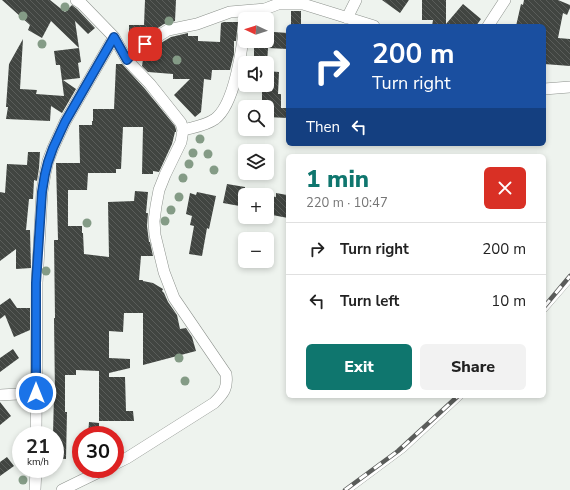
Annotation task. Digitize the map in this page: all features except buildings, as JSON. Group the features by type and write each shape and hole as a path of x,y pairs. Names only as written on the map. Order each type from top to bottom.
{"street":[{"path":"76,0 82,4 114,37 127,60 150,84 181,122 183,130 181,142 159,190 154,221 155,235 164,272 174,298 226,374 227,381 226,388 222,395 214,403 124,460"},
{"path":"347,18 356,0"},
{"path":"489,24 505,0"},
{"path":"127,60 136,50 168,30 197,24 230,12 265,9 278,4 303,4 367,24"},
{"path":"36,426 36,283 42,192 45,174 53,148 65,122 114,37"},
{"path":"183,130 204,125 216,118 223,111 229,99 237,72 241,48"},
{"path":"546,89 570,87"},
{"path":"0,396 36,393"},
{"path":"35,490 36,478"},
{"path":"62,490 87,478"}],"lane":[{"path":"546,308 570,280"},
{"path":"349,490 404,449 459,398"}],"railway":[{"path":"546,305 570,276"},
{"path":"345,490 398,451 456,398"}],"route":[{"path":"36,393 36,283 42,192 48,162 65,122 114,37 127,60 136,50 145,44"}]}
